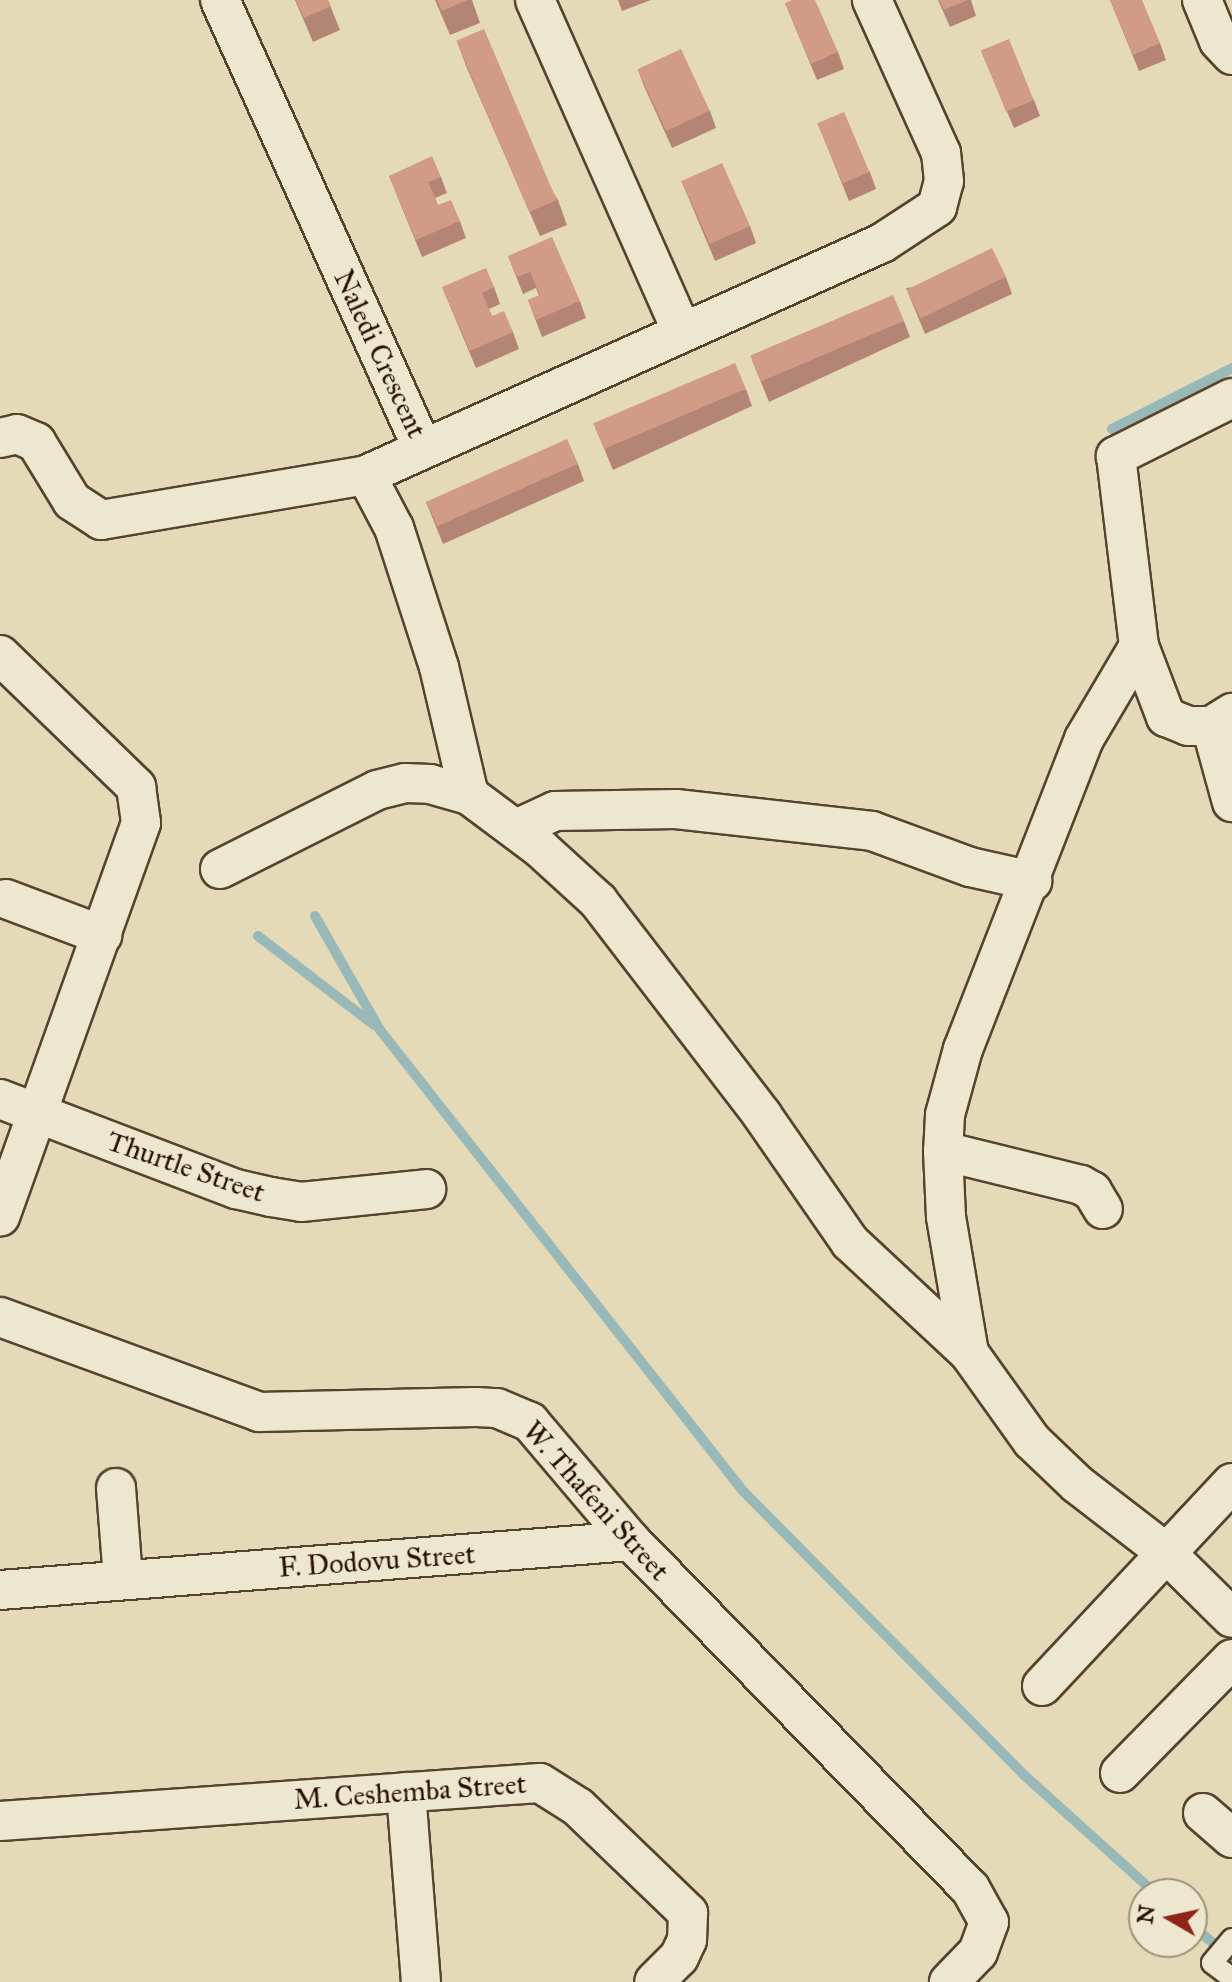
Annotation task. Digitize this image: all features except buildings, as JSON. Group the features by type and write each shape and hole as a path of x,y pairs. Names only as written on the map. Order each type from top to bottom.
{"street":[{"name":"Naledi Crescent","path":"220,0 423,449 681,330 882,243 937,207 944,181 941,153 872,0"},
{"path":"535,0 681,330"},
{"path":"1202,0 1219,41 1232,55"},
{"path":"1232,398 1116,456 1139,646 1166,717 1188,726 1221,720 1232,802"},
{"path":"0,438 17,434 36,442 72,501 101,520 366,475 423,449"},
{"path":"366,475 394,528 435,655 469,795"},
{"path":"969,1353 946,1217 945,1115 963,1049 1032,881 1084,739 1139,646"},
{"path":"0,655 136,787 141,823 39,1116 0,1217"},
{"path":"220,869 377,790 430,784 469,795 516,829 598,901 762,1115 850,1242 969,1353 1032,1441 1077,1484 1164,1551 1232,1618"},
{"path":"516,829 555,811 676,809 872,831 970,867 1032,881"},
{"path":"6,899 102,935"},
{"name":"Thurtle Street","path":"0,1099 236,1189 271,1197 301,1202 426,1189"},
{"path":"943,1151 1081,1185 1092,1191 1103,1209"},
{"name":"W. Thafeni Street","path":"0,1317 259,1412 476,1407 516,1415 557,1451 631,1541 985,1908 986,1936 949,1982"},
{"path":"1042,1686 1164,1551 1232,1483"},
{"path":"116,1488 123,1579"},
{"name":"F. Dodovu Street","path":"0,1590 631,1541"},
{"path":"1120,1773 1232,1659"},
{"name":"M. Ceshemba Street","path":"0,1821 527,1782 557,1788 688,1913 687,1940 679,1957 654,1982"},
{"path":"406,1792 421,1982"},
{"path":"1203,1813 1232,1838"}],"lane":[{"path":"1232,1939 1213,1961 1232,1978"}],"waterway":[{"path":"1112,429 1232,368"},
{"path":"315,916 380,1030 743,1491 1024,1775 1138,1878"},
{"path":"258,936 374,1025"},
{"path":"1208,1939 1232,1958"}]}
